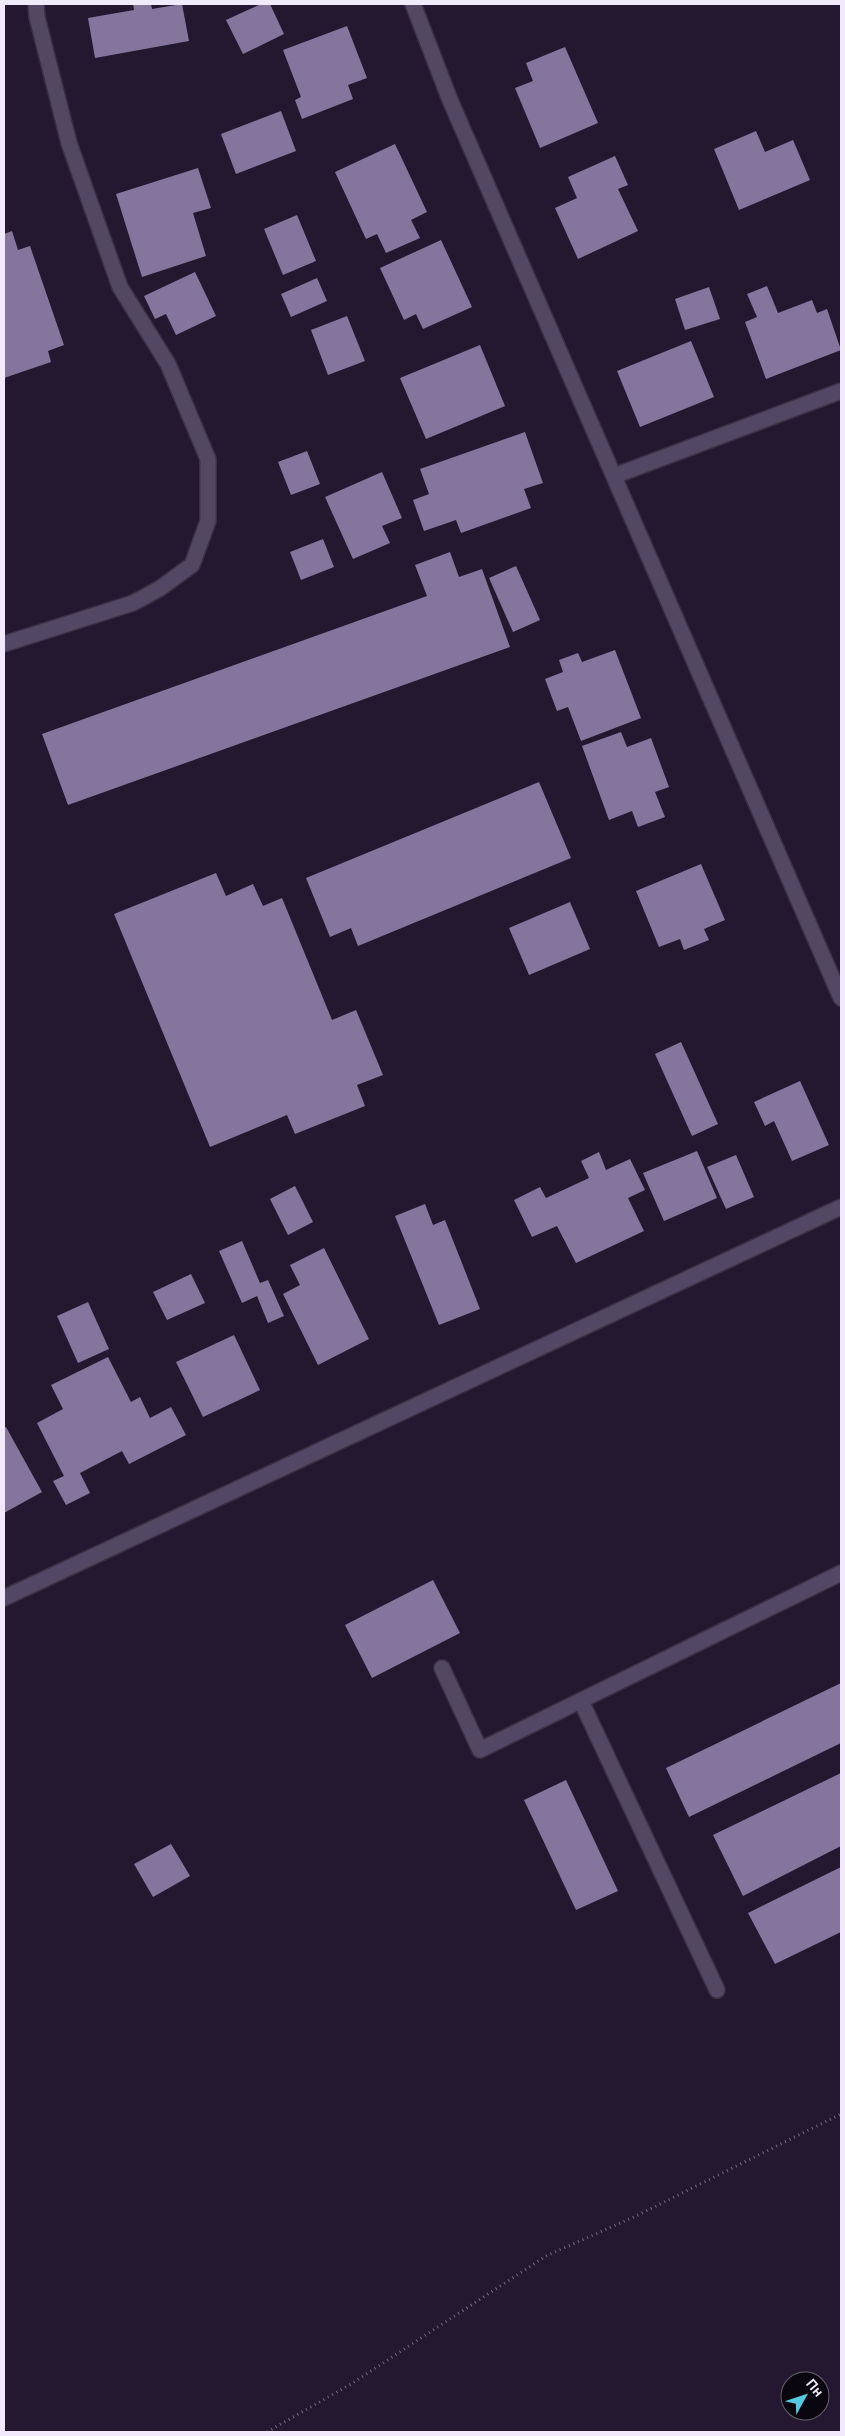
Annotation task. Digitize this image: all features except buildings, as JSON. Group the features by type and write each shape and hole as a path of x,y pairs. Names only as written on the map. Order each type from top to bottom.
{"street":[{"path":"4,644 133,602 159,589 192,565 208,521 208,459 168,364 120,287 69,143 37,17 36,4"},
{"path":"413,4 450,100 841,998"},
{"path":"614,476 841,391"},
{"path":"4,1598 841,1207"},
{"path":"442,1668 480,1750 841,1573"},
{"path":"581,1701 716,1990"}],"path":[{"path":"267,2432 351,2384 546,2256 636,2216 841,2114"}]}
